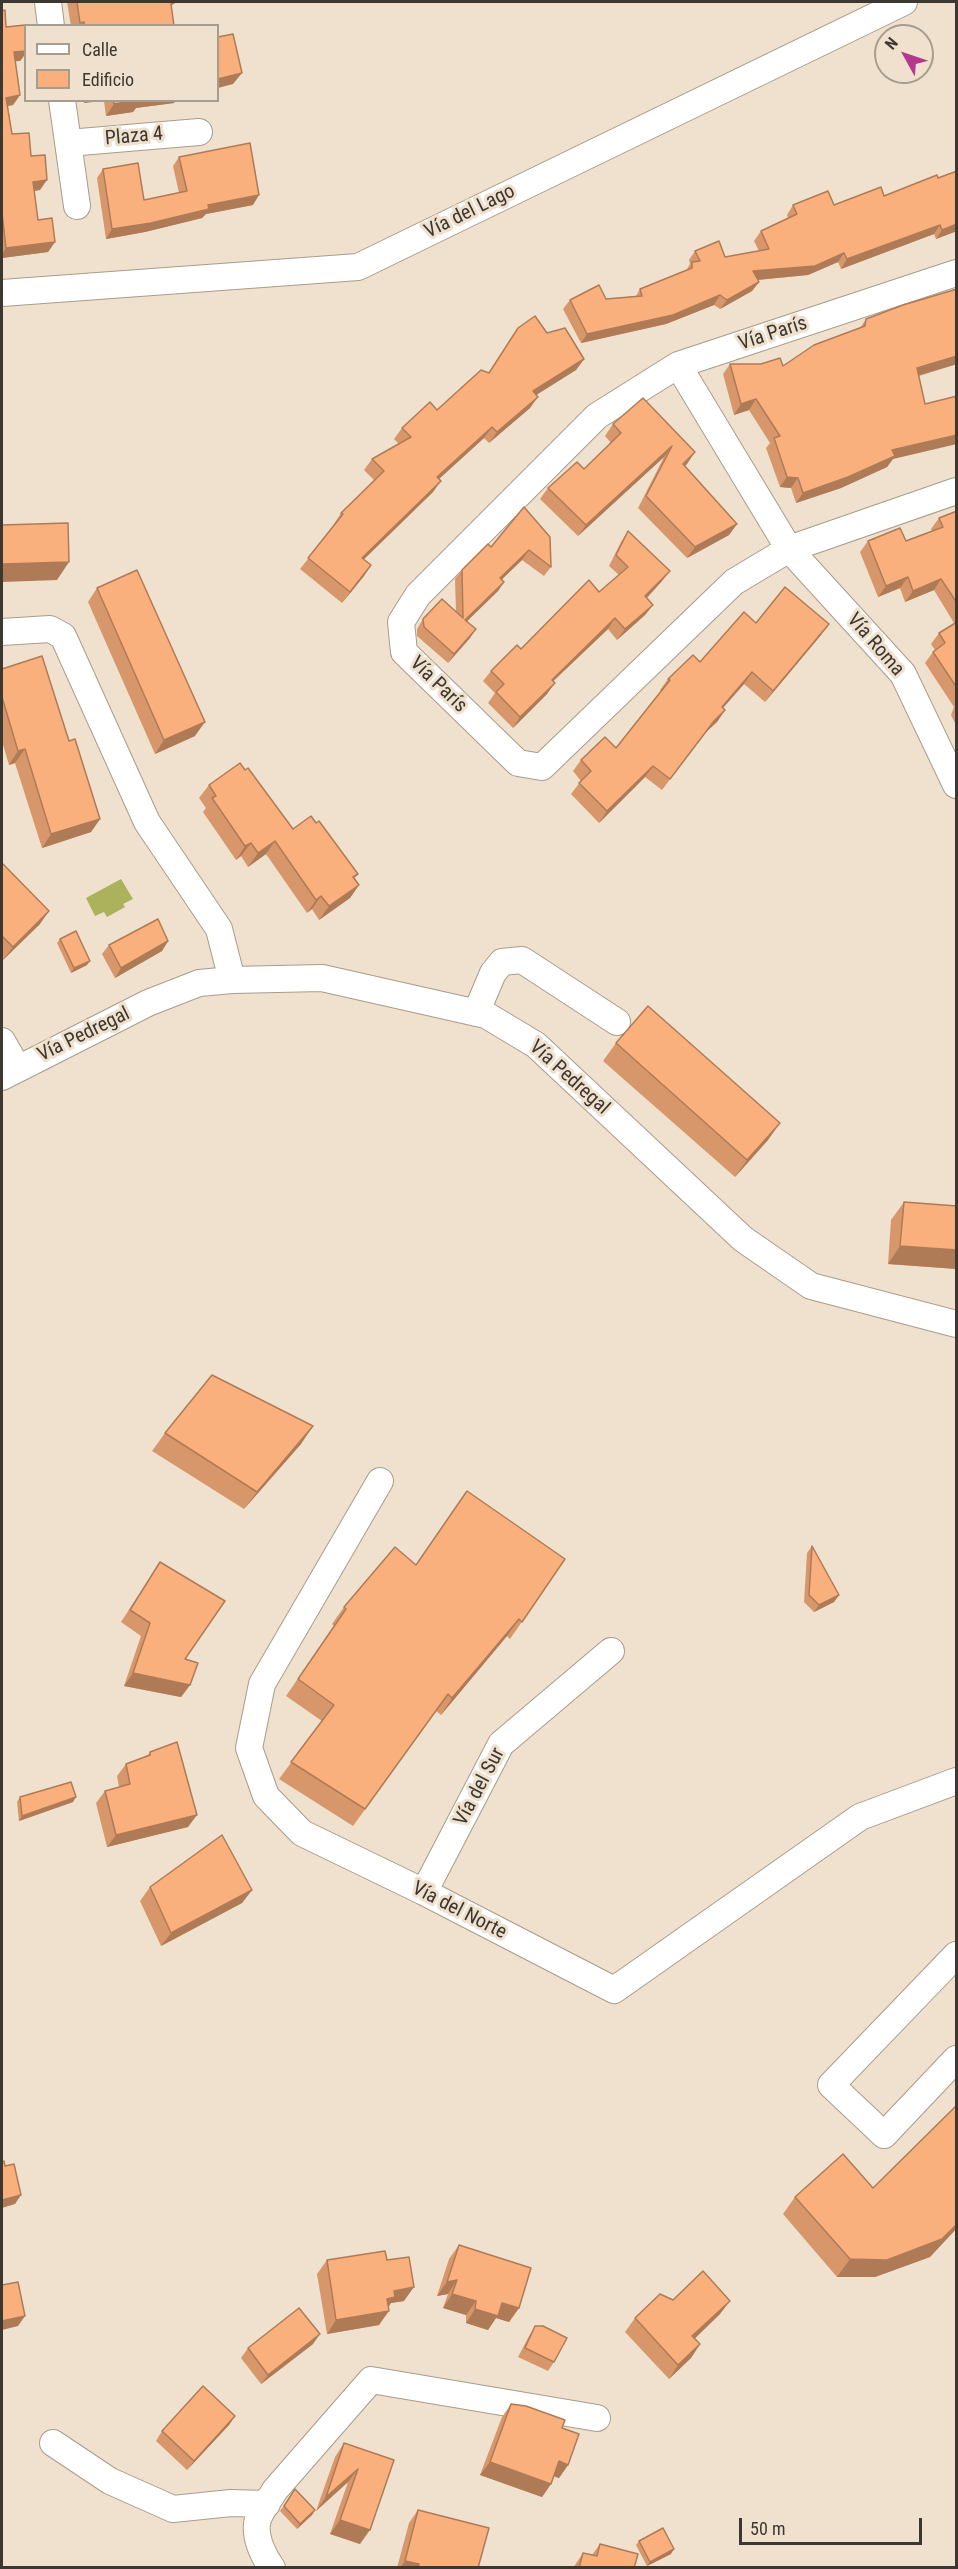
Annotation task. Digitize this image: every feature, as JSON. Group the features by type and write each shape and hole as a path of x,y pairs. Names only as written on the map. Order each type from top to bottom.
{"street":[{"path":"48,2 51,24"},
{"name":"Vía del Lago","path":"2,293 358,267 904,2"},
{"path":"62,102 77,206"},
{"name":"Plaza 4","path":"68,143 199,132"},
{"name":"Vía París","path":"957,273 678,365 597,416 418,595 401,622 404,652 518,763 542,767 734,582 789,549 957,491"},
{"name":"Vía Roma","path":"678,365 789,549 903,674 957,785"},
{"path":"2,632 50,629 63,636 147,822 219,929 232,980"},
{"path":"476,1013 493,973 502,962 522,960 617,1022"},
{"name":"Vía Pedregal","path":"9,1072 148,1003 199,983 322,978 486,1015 536,1045 743,1239 811,1286 957,1324"},
{"path":"2,1041 9,1072"},
{"name":"Vía del Norte","path":"380,1481 262,1684 249,1748 266,1796 302,1833 424,1892 614,1990 860,1817 957,1781"},
{"name":"Vía del Sur","path":"424,1892 501,1744 611,1651"},
{"path":"957,1955 831,2085 884,2135 957,2060"},
{"path":"272,2568 263,2556 257,2524 274,2490 371,2380 597,2418"},
{"path":"53,2443 110,2481 173,2509 231,2503 267,2504"}],"shaded area":[{"path":"121,879 133,899 123,904 125,907 107,917 104,912 95,916 86,898"}],"building":[{"path":"77,2 174,2 171,4 174,24 80,23"},
{"path":"5,10 6,27 24,25 24,51 14,52 20,95 6,98 12,134 29,133 31,156 45,155 47,180 33,182 38,220 52,218 55,242 6,248 2,213 2,11"},
{"path":"233,34 242,73 219,79 219,37"},
{"path":"250,143 259,195 208,205 209,209 151,223 112,229 103,169 138,163 144,200 187,191 179,157"},
{"path":"957,171 957,224 942,230 940,225 847,259 844,253 815,266 753,271 759,282 727,300 720,295 673,315 587,334 570,300 599,285 606,299 642,296 640,289 692,268 692,262 700,261 695,251 719,241 725,257 769,249 761,231 797,214 793,205 828,191 834,205 881,187 884,196 937,175 938,178"},
{"path":"957,289 957,356 917,368 925,404 957,396 957,435 892,450 895,456 848,477 803,493 798,478 787,477 774,438 780,436 756,399 741,404 730,364 761,364 780,358 783,366 814,345 865,326 866,319"},
{"path":"535,316 547,333 565,328 584,359 533,391 538,397 497,432 492,427 437,477 441,481 362,558 371,565 350,592 308,558 343,514 341,513 384,471 372,459 411,437 402,428 430,402 437,410 481,370 489,373 518,328"},
{"path":"643,398 695,452 683,464 737,524 695,547 646,496 672,446 586,525 548,488 577,462 584,469 621,433 613,424"},
{"path":"524,507 550,537 551,567 529,550 500,578 504,582 465,620 476,629 454,654 424,627 423,619 442,599 463,618 462,570 488,544 491,547"},
{"path":"957,511 957,603 941,579 913,591 908,577 886,586 868,541 900,528 906,541 943,527 939,518"},
{"path":"68,523 69,562 2,564 2,525"},
{"path":"628,531 670,571 645,596 653,605 625,629 615,618 552,680 555,683 520,717 496,692 504,684 491,671 517,645 521,649 589,580 599,592 628,567 616,555"},
{"path":"137,570 205,722 164,740 97,588"},
{"path":"785,587 829,624 773,691 752,672 722,707 725,710 670,779 653,766 607,811 579,783 591,771 581,760 605,737 616,748 670,680 668,679 693,655 700,662 744,612 756,623"},
{"path":"957,622 957,688 933,652 945,643 939,633"},
{"path":"42,656 69,741 75,739 100,819 51,834 25,749 18,751 2,697 2,669"},
{"path":"240,763 245,770 248,768 293,829 311,816 316,823 319,821 358,874 353,877 359,885 329,906 321,896 316,900 275,841 258,853 251,843 245,846 212,798 216,796 209,785"},
{"path":"2,863 49,911 13,947 2,936"},
{"path":"158,919 168,941 121,968 109,945"},
{"path":"76,931 90,961 74,968 60,939"},
{"path":"648,1006 780,1123 747,1160 616,1043"},
{"path":"904,1202 957,1206 957,1250 900,1246"},
{"path":"212,1375 313,1426 257,1492 165,1433"},
{"path":"467,1491 565,1559 522,1622 519,1619 452,1698 448,1694 365,1809 291,1762 334,1705 298,1679 346,1609 344,1607 395,1547 416,1565"},
{"path":"812,1546 839,1595 819,1605 809,1595"},
{"path":"160,1562 225,1601 185,1659 198,1663 190,1685 133,1673 150,1623 130,1610"},
{"path":"177,1742 197,1815 116,1835 105,1791 130,1784 126,1764"},
{"path":"71,1782 76,1797 22,1816 20,1797"},
{"path":"222,1835 252,1890 171,1933 150,1887"},
{"path":"957,2105 957,2224 942,2239 887,2260 850,2259 795,2197 843,2154 873,2188"},
{"path":"4,2161 5,2166 14,2164 21,2195 2,2200 2,2162"},
{"path":"459,2245 531,2268 519,2308 502,2303 498,2316 475,2309 476,2301 452,2294 457,2280 447,2282"},
{"path":"385,2251 387,2260 409,2257 414,2287 394,2291 395,2297 387,2299 389,2311 336,2320 327,2260"},
{"path":"703,2271 730,2301 692,2336 700,2344 678,2365 635,2318 660,2294 673,2300"},
{"path":"18,2282 25,2316 2,2321 2,2285"},
{"path":"299,2308 320,2334 268,2375 248,2348"},
{"path":"535,2326 543,2326 567,2338 554,2362 525,2348"},
{"path":"203,2386 235,2416 194,2461 162,2431"},
{"path":"511,2404 526,2406 565,2420 562,2428 579,2434 568,2465 559,2461 551,2484 490,2462"},
{"path":"344,2443 394,2460 370,2530 340,2520 358,2469 326,2497"},
{"path":"295,2489 315,2510 300,2524 284,2506"},
{"path":"418,2510 489,2528 478,2568 418,2568 419,2564 405,2561"},
{"path":"663,2528 674,2549 650,2562 639,2541"},
{"path":"600,2544 638,2554 634,2568 579,2568 583,2553 597,2556"}]}
